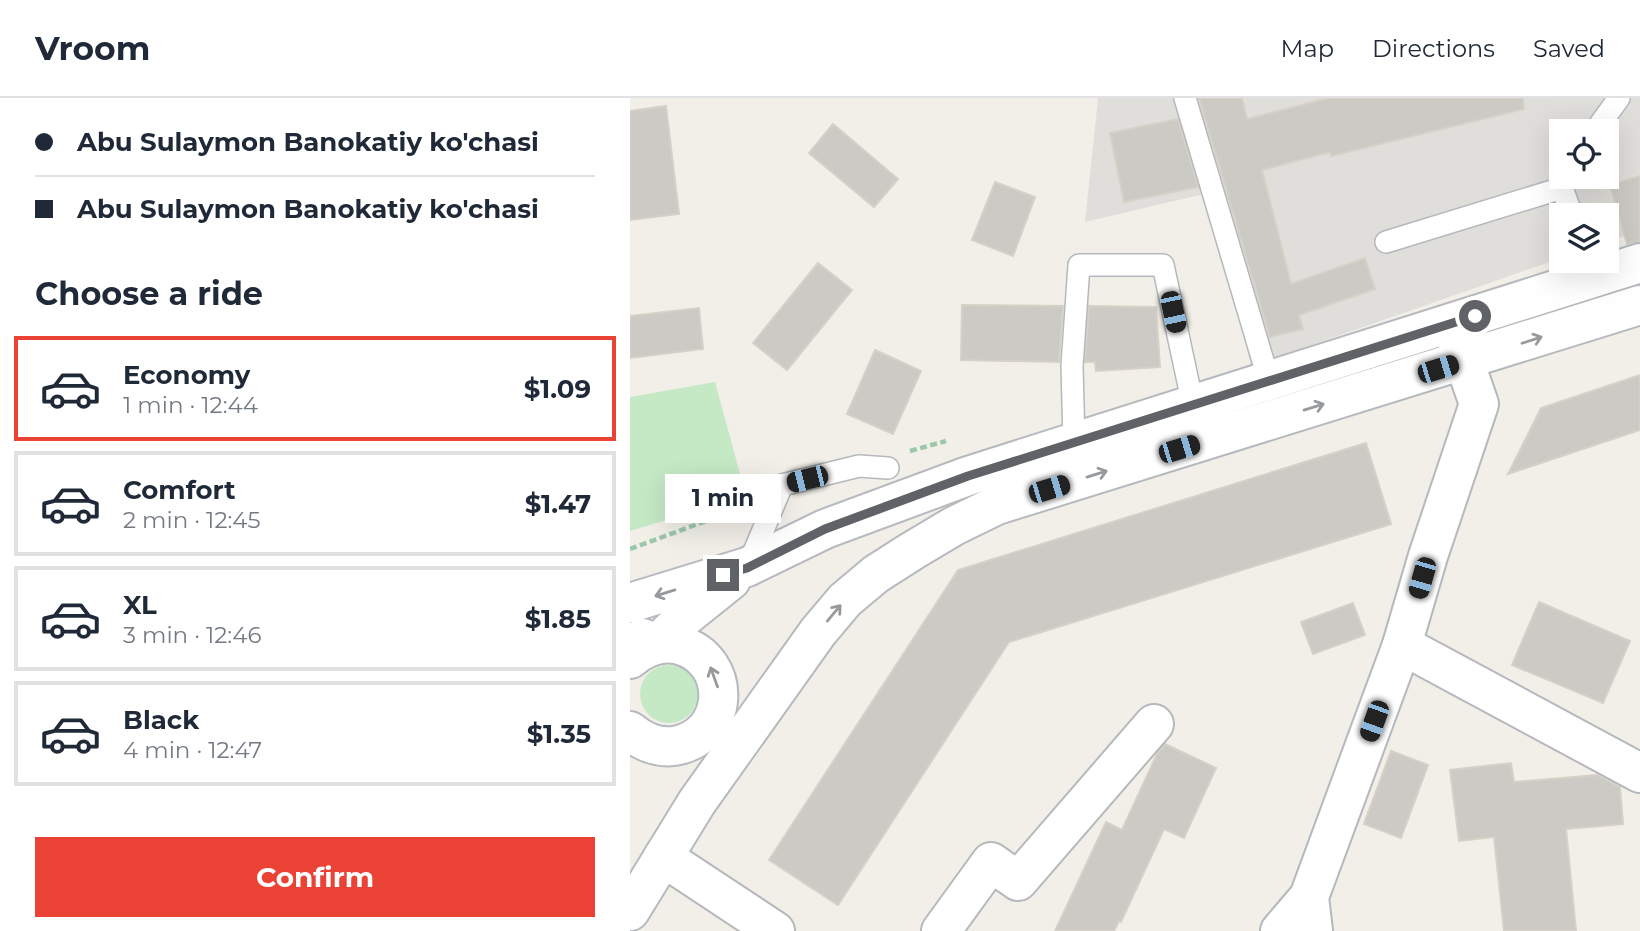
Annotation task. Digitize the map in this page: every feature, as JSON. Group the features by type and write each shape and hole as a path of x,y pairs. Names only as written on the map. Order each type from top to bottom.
{"main road":[{"path":"1619,266 1640,263"},
{"path":"630,603 747,568 825,529 968,476 1451,323 1582,273"},
{"path":"630,911 697,802 818,632 845,600 876,574 954,526 997,505 1640,305"},
{"path":"1280,931 1311,914 1402,645 1428,556 1479,404 1451,323"},
{"path":"639,645 685,617 747,568"},
{"path":"639,645 673,643 688,648 701,656 711,667 717,681 719,697 709,726 697,802"},
{"path":"1402,645 1640,773"},
{"path":"638,738 669,747 684,744 698,737 709,726 793,667"},
{"path":"941,931 991,862 1018,881 1154,724"},
{"path":"663,858 775,931"}],"lane":[{"path":"1185,98 1269,381"},
{"path":"1604,119 1619,98"},
{"path":"1386,242 1549,188"},
{"path":"1074,442 1072,366 1079,265 1163,265 1193,405"},
{"path":"747,568 782,485 859,466 888,468"}],"shaded area":[{"path":"1098,98 1640,98 1640,231 1619,238 1619,203 1549,203 1549,262 1251,366 1208,193 1085,222"}],"green space":[{"path":"715,382 746,496 630,531 630,397"},
{"path":"663,665 675,665 690,673 698,688 698,700 690,715 675,723 663,723 648,715 640,700 640,688 648,673"}],"building":[{"path":"1199,98 1242,98 1247,119 1329,98 1523,98 1524,109 1331,156 1330,152 1262,170 1291,284 1365,258 1375,289 1299,315 1303,329 1270,337"},
{"path":"666,106 679,214 630,220 630,111"},
{"path":"1178,119 1198,187 1124,202 1110,133"},
{"path":"833,124 898,179 874,207 809,153"},
{"path":"1640,176 1640,242 1627,244 1619,216 1619,203 1615,203 1611,189 1619,189 1619,182"},
{"path":"995,182 1035,197 1013,256 972,240"},
{"path":"818,263 852,290 787,370 753,343"},
{"path":"962,305 1063,306 1059,362 961,360"},
{"path":"1089,306 1156,307 1160,367 1096,371 1095,362 1085,362"},
{"path":"699,308 703,349 630,358 630,316"},
{"path":"875,350 921,371 893,434 847,414"},
{"path":"1640,375 1640,430 1508,474 1541,408"},
{"path":"1366,443 1391,524 1009,642 838,905 769,860 958,570"},
{"path":"1539,602 1630,641 1603,703 1512,665"},
{"path":"1353,603 1365,635 1313,654 1301,622"},
{"path":"1165,744 1216,768 1184,838 1164,829 1121,922 1119,921 1114,931 1055,931 1106,822 1122,830 1157,754"},
{"path":"1391,751 1428,765 1401,838 1364,824"},
{"path":"1511,763 1514,782 1597,775 1620,787 1623,824 1566,829 1576,931 1504,931 1494,837 1459,841 1450,770"}],"route":[{"path":"723,575 747,568 825,529 968,476 1475,316"}]}
